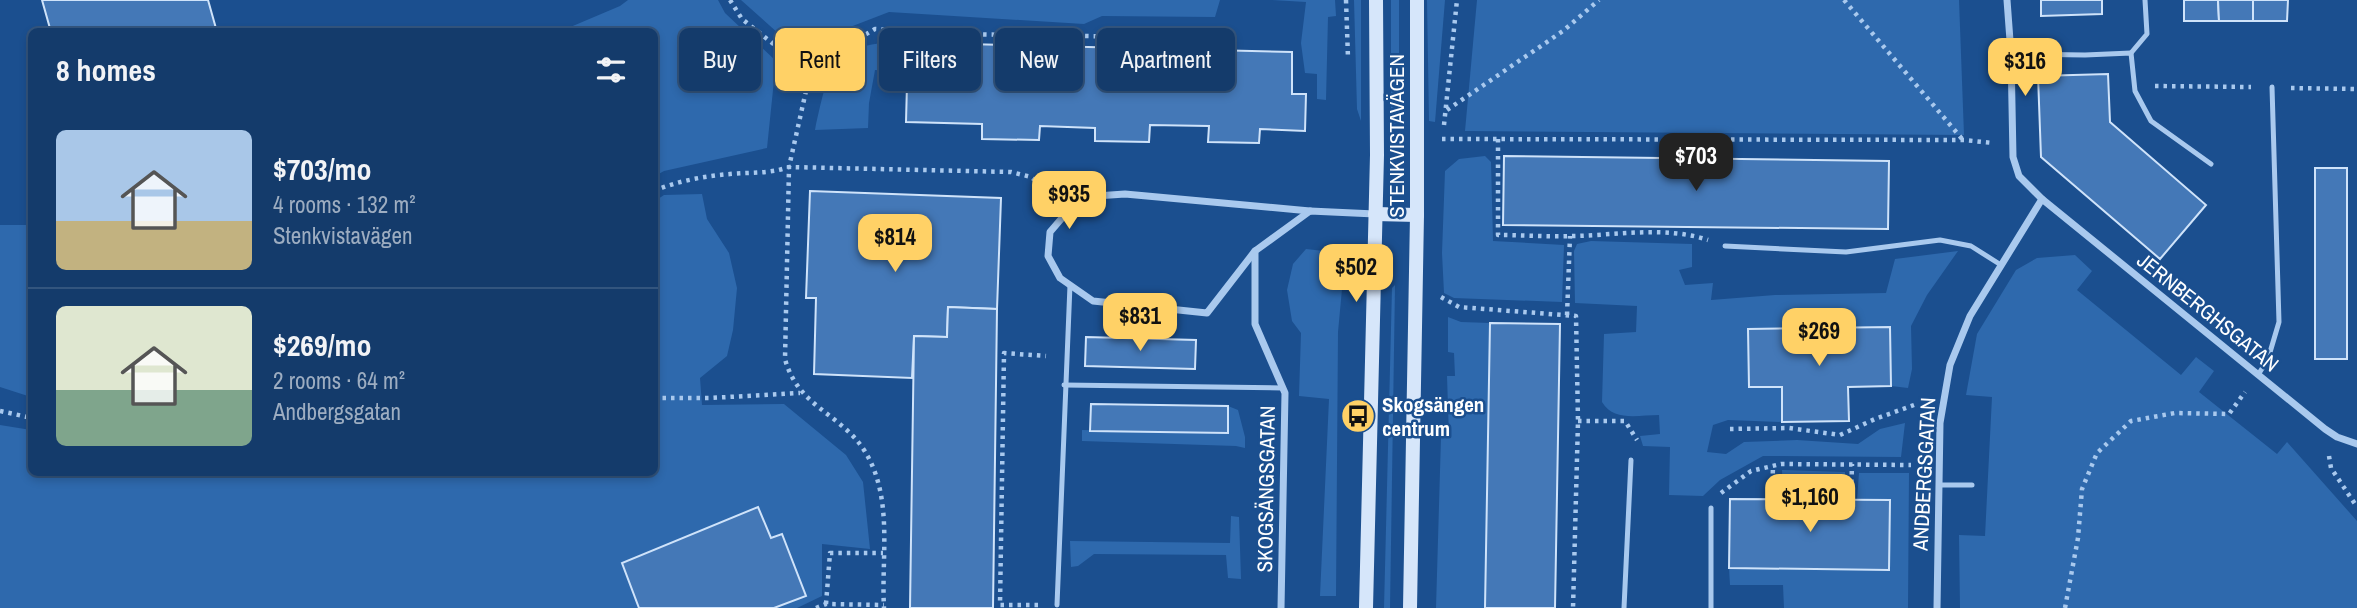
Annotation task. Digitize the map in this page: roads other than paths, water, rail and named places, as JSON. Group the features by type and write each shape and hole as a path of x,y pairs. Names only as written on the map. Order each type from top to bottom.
{"main road":[{"name":"STENKVISTAVÄGEN","path":"1366,608 1376,214 1376,0"},
{"name":"STENKVISTAVÄGEN","path":"1410,608 1417,215 1417,0"},
{"path":"1376,214 1417,215"}],"street":[{"name":"JERNBERGHSGATAN","path":"2007,0 2013,145 2018,176 2042,199 2325,429 2337,437 2357,444"},
{"path":"1310,211 1255,251 1207,313 1093,301 1060,278 1048,256 1050,232 1068,211 1096,195 1125,194 1310,211 1376,214"},
{"name":"ANDBERGSGATAN","path":"1937,608 1940,423 1950,365 1970,316 2042,199"},
{"name":"SKOGSÄNGSGATAN","path":"1255,251 1255,324 1283,388 1281,608"}],"lane":[{"path":"2145,0 2147,34 2131,53 2135,91 2151,121 2211,164"},
{"path":"2011,54 2071,56 2131,53"},
{"path":"2258,375 2268,359 2279,322 2272,87"},
{"path":"1725,246 1846,252 1940,240 1970,246 2001,265"},
{"path":"1057,605 1070,285"},
{"path":"1064,385 1283,388"},
{"path":"1624,608 1630,460"},
{"path":"1939,485 1972,485"},
{"path":"1711,508 1711,608"}],"place":[{"name":"Skogsängen centrum","path":"1358,416"}]}
